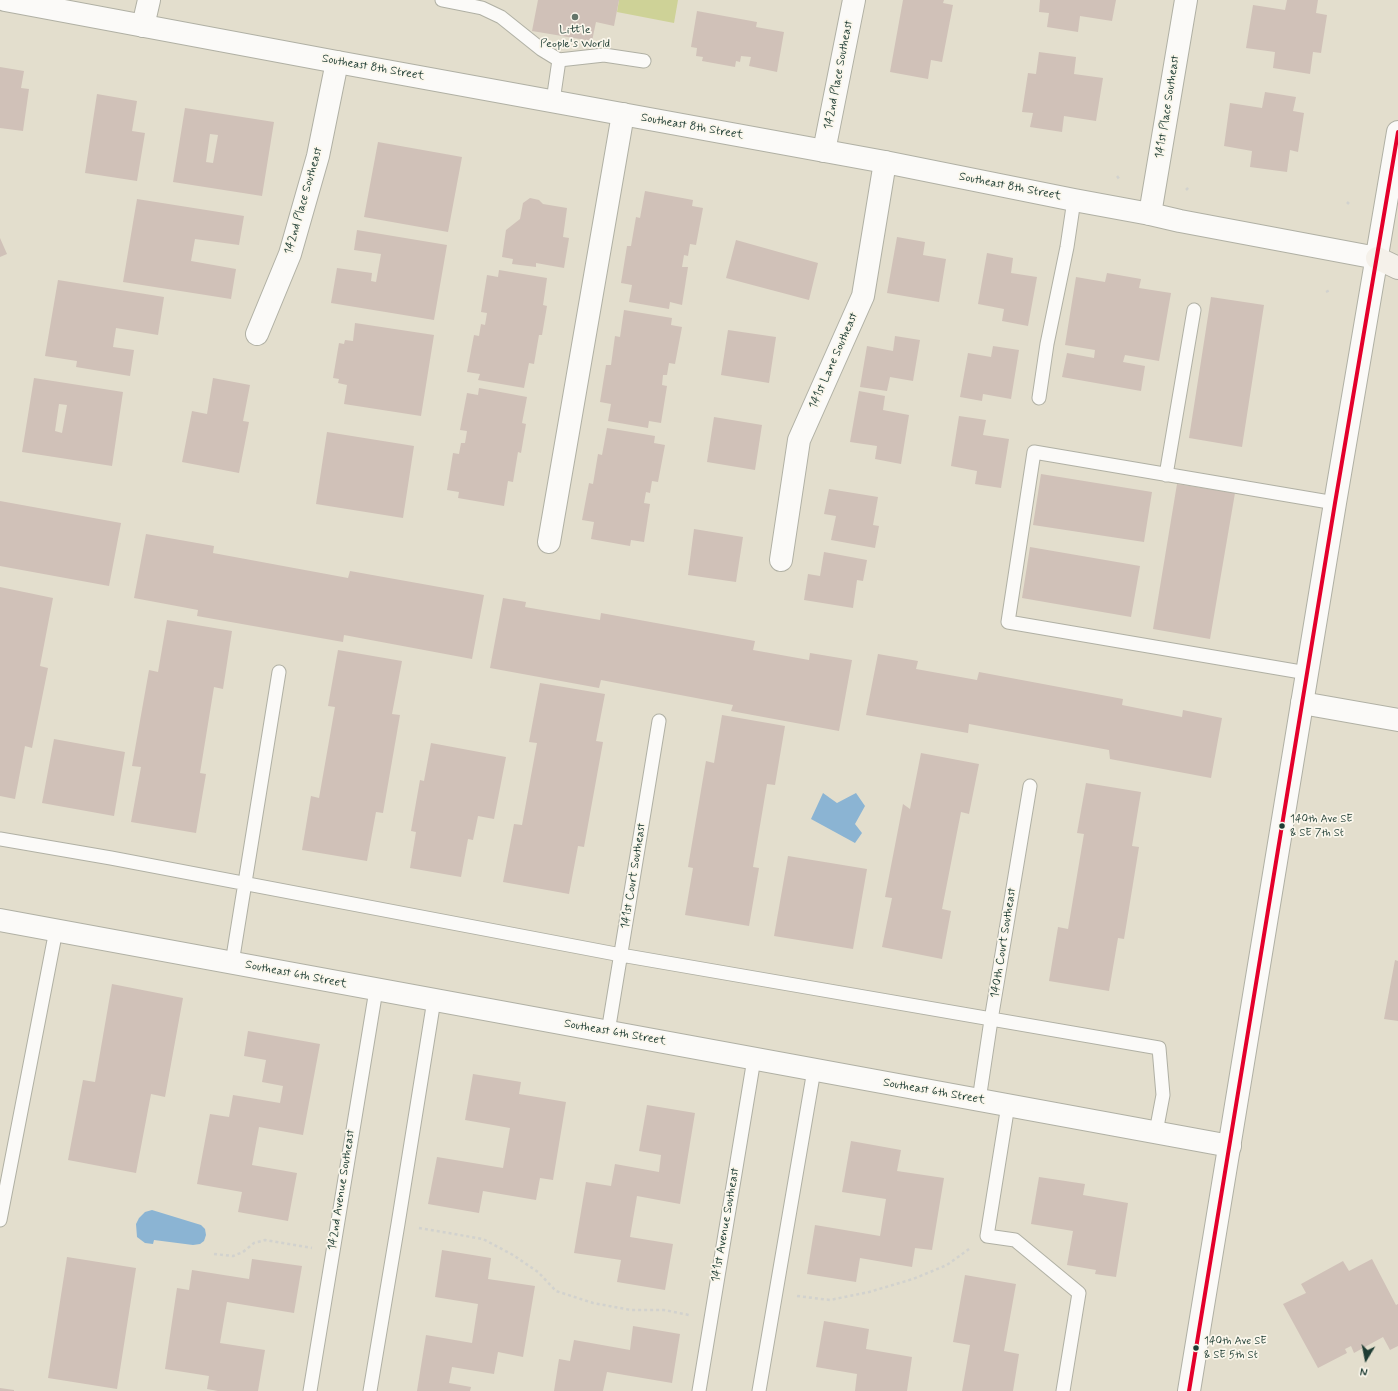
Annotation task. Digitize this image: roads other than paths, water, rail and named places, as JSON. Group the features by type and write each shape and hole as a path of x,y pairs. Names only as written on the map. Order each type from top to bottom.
{"main road":[{"path":"1388,259 1398,268"}],"street":[{"name":"Southeast 8th Street","path":"5,0 824,150 1180,221 1388,259"},
{"path":"143,26 149,0"},
{"name":"142nd Place Southeast","path":"824,150 854,0"},
{"name":"141st Place Southeast","path":"1150,214 1186,0"},
{"name":"142nd Place Southeast","path":"257,334 290,254 318,156 337,62"},
{"path":"549,542 623,114"},
{"path":"1189,1391 1334,503 1388,259 1398,132"},
{"name":"141st Lane Southeast","path":"781,560 799,440 863,296 885,162"},
{"path":"1302,703 1398,720"},
{"name":"Southeast 6th Street","path":"0,920 1230,1146"}],"lane":[{"path":"442,0 482,8 501,17 541,49 559,60 604,56 644,60"},
{"path":"553,101 559,60"},
{"path":"1039,398 1047,344 1067,247 1074,200"},
{"path":"1166,475 1194,310"},
{"path":"1307,673 1008,622 1034,452 1334,503"},
{"path":"232,963 279,672"},
{"name":"141st Court Southeast","path":"608,1032 659,721"},
{"name":"140th Court Southeast","path":"980,1100 991,1020 1030,786"},
{"path":"0,839 111,858 621,955 1159,1048 1163,1095 1156,1132"},
{"path":"0,1220 2,1199 56,930"},
{"name":"142nd Avenue Southeast","path":"310,1391 376,990"},
{"path":"370,1391 434,1000"},
{"name":"141st Avenue Southeast","path":"699,1391 754,1059"},
{"path":"760,1391 814,1070"},
{"path":"1008,1105 987,1236 1016,1240 1079,1293 1063,1391"}],"water":[{"path":"823,793 837,803 856,793 865,806 855,824 862,833 855,843 811,819"},
{"path":"152,1210 201,1225 205,1229 206,1235 204,1241 200,1244 193,1245 154,1240 153,1244 145,1243 137,1237 136,1224 145,1212"}],"place":[{"name":"Little People's World","path":"575,17"},
{"name":"140th Ave SE & SE 7th St","path":"1282,826"},
{"name":"140th Ave SE & SE 5th St","path":"1196,1348"}]}
